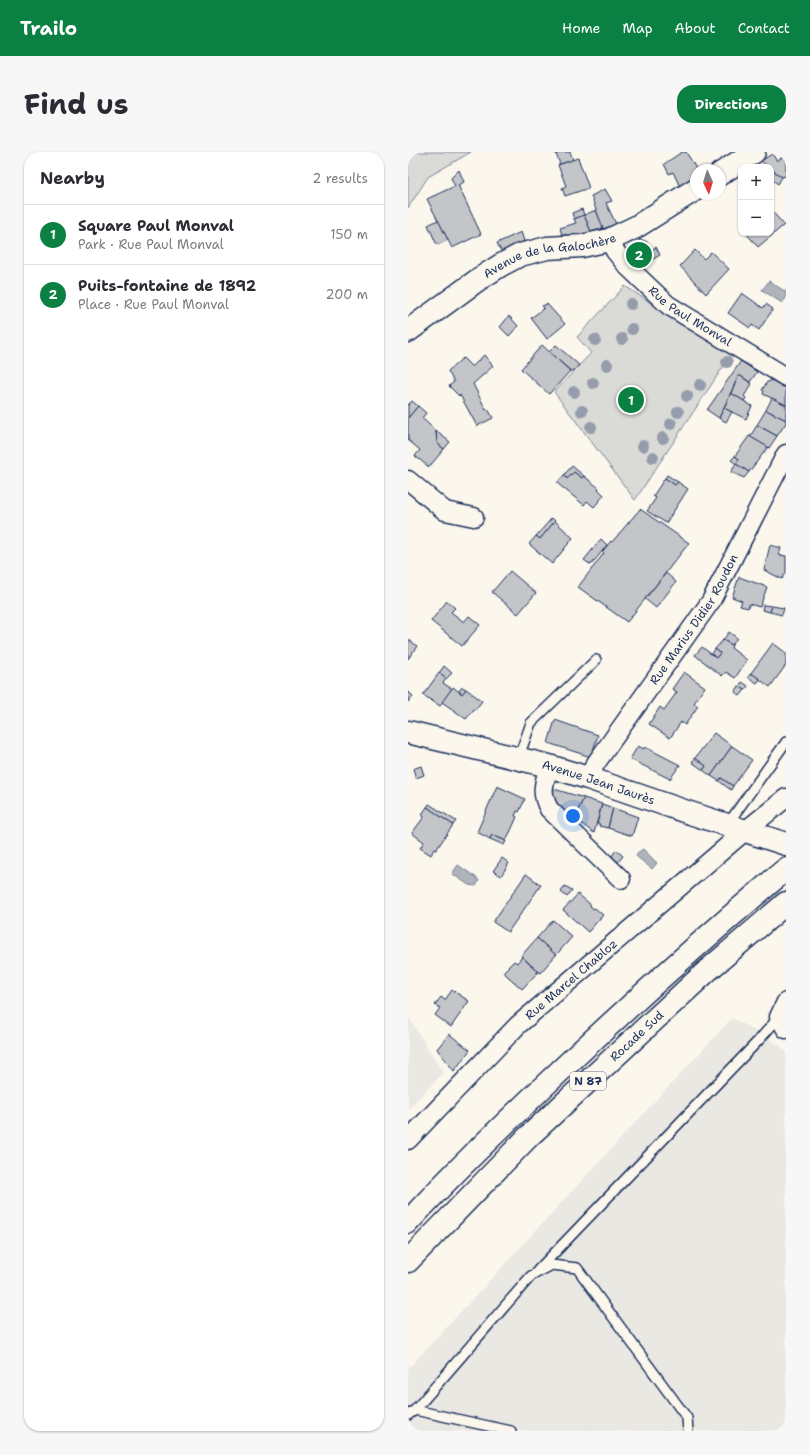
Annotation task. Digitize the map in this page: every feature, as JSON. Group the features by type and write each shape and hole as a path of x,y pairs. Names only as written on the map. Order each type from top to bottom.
{"main road":[{"path":"726,170 754,152"},
{"name":"Avenue de la Galochère","path":"408,331 479,279 520,255 547,248 582,246 609,240 636,227 690,193"},
{"name":"Avenue Jean Jaurès","path":"408,732 549,766 786,844"},
{"name":"N 87","path":"408,1222 512,1117 618,1016 786,869"},
{"name":"Rocade Sud","path":"408,1261 528,1137 707,971 782,906"}],"street":[{"name":"Rue Paul Monval","path":"609,240 615,251 628,268 668,305 786,377"},
{"name":"Rue Marius Didier Roudon","path":"588,778 601,757 711,601 786,454"},
{"path":"408,480 445,511 474,517"},
{"path":"549,766 542,790 544,800 549,809 621,879"},
{"name":"Rue Marcel Chabloz","path":"408,1140 518,1025 736,828 785,800"}],"lane":[{"path":"518,759 531,723 596,660"},
{"path":"736,828 786,742"},
{"path":"412,1412 531,1276 784,1016"},
{"path":"531,1276 552,1265 577,1268 686,1418 688,1431"},
{"path":"412,1412 505,1430"}],"shaded area":[{"path":"408,152 471,152 428,177 408,208"},
{"path":"769,281 786,292 786,298 782,303 762,290"},
{"path":"625,286 731,355 635,500 554,392 591,353 577,337"},
{"path":"643,849 657,863 652,869 636,856 637,853"},
{"path":"458,865 477,878 479,881 476,886 469,885 452,874"},
{"path":"408,1016 443,1073 408,1109"},
{"path":"732,1018 779,1045 786,1051 786,1431 408,1431 408,1369"}],"building":[{"path":"570,152 573,160 560,164 556,154"},
{"path":"682,152 686,152 693,164 690,164 690,180 680,187 673,172 669,174 664,164"},
{"path":"772,154 777,161 784,156 786,158 786,176 782,177 774,171 774,164 764,164 761,161"},
{"path":"578,158 589,188 565,196 562,188 566,186 558,165"},
{"path":"459,170 464,182 458,185 481,234 452,248 427,199 455,186 451,178"},
{"path":"774,171 782,177 778,184 774,181"},
{"path":"605,189 612,201 606,203 616,224 603,229 591,196"},
{"path":"582,209 584,215 574,219 572,213"},
{"path":"596,210 603,228 591,232 584,215"},
{"path":"774,213 784,225 774,233"},
{"path":"584,215 591,232 580,236 562,235 560,228 576,223 574,219"},
{"path":"438,220 448,240 437,245 428,225"},
{"path":"521,232 524,241 502,253 497,243"},
{"path":"749,236 771,236 758,247"},
{"path":"640,239 647,242 645,249 637,246"},
{"path":"656,247 660,255 650,261 646,253"},
{"path":"695,250 704,259 711,252 729,269 706,294 680,266"},
{"path":"742,293 763,308 766,304 773,309 759,330 752,325 750,328 728,313"},
{"path":"547,304 565,324 547,339 531,318 544,308 542,306"},
{"path":"509,316 518,326 509,336 500,327"},
{"path":"542,345 570,371 549,394 521,369"},
{"path":"556,345 579,365 572,372 549,352"},
{"path":"484,355 493,366 473,384 486,410 488,409 493,418 477,426 460,395 459,396 449,386 454,382 448,371 463,358 472,367"},
{"path":"741,361 757,372 750,382 739,375 719,418 707,410"},
{"path":"739,375 752,384 744,396 746,398 744,401 731,393"},
{"path":"771,380 786,388 786,405 763,394 764,391 762,390 767,382"},
{"path":"731,393 752,406 746,419 724,408"},
{"path":"772,398 786,405 786,420 766,410"},
{"path":"412,401 418,406 408,418 408,405"},
{"path":"418,406 426,413 422,418 436,431 437,443 444,449 429,467 415,456 420,450 408,440 408,418"},
{"path":"724,408 732,412 726,422 719,418"},
{"path":"766,410 786,420 786,423 777,436 757,425"},
{"path":"757,425 777,436 769,448 750,437"},
{"path":"436,431 450,442 444,449 437,443"},
{"path":"749,436 768,447 749,472 736,464 739,459 735,456"},
{"path":"735,456 739,459 736,464 731,460"},
{"path":"736,464 749,472 744,478 731,472"},
{"path":"572,466 584,476 582,478 574,472 567,479 564,475"},
{"path":"574,472 582,478 584,476 599,488 598,489 604,495 594,507 587,501 584,505 557,483 564,475 567,479"},
{"path":"667,475 678,482 675,485 665,478"},
{"path":"665,478 675,485 678,482 688,489 666,523 647,511 656,498 653,496"},
{"path":"640,509 689,543 627,622 578,587 604,553 602,552"},
{"path":"552,518 555,521 540,539 536,536"},
{"path":"555,521 573,538 552,564 529,544 536,536 540,539"},
{"path":"601,539 607,545 591,565 584,560"},
{"path":"770,545 781,548 779,555 786,556 786,573 782,579 764,570"},
{"path":"510,571 536,593 518,614 492,592"},
{"path":"666,573 676,582 656,608 645,599"},
{"path":"739,577 767,587 760,607 749,604 748,608 740,606 742,601 732,597"},
{"path":"447,601 455,608 451,612 464,622 469,616 480,625 462,646 431,621"},
{"path":"763,605 772,606 770,612 762,610"},
{"path":"772,606 784,608 782,615 770,612"},
{"path":"729,632 737,638 732,645 723,640"},
{"path":"408,639 417,646 408,659"},
{"path":"723,640 732,645 731,648 747,660 735,678 726,672 722,676 695,655 702,647 716,658 720,653 715,649"},
{"path":"773,643 786,653 786,665 770,687 751,673"},
{"path":"715,649 720,653 716,658 712,654"},
{"path":"444,666 452,673 446,679 439,673"},
{"path":"684,672 705,687 694,703 698,706 685,725 681,722 670,738 649,724 660,707 664,710 677,692 672,689"},
{"path":"439,673 446,679 443,683 452,689 440,706 423,695"},
{"path":"751,673 760,679 757,683 748,677"},
{"path":"742,682 748,686 745,690 739,686"},
{"path":"739,686 745,690 740,696 735,692"},
{"path":"453,687 462,694 466,689 482,701 466,719 442,702"},
{"path":"462,687 466,689 462,694 459,691"},
{"path":"408,692 413,696 408,702"},
{"path":"555,720 598,735 591,757 548,743"},
{"path":"714,733 732,746 711,776 703,770 706,766 695,758"},
{"path":"638,746 644,749 645,747 680,765 670,779 630,759"},
{"path":"732,746 752,760 733,786 721,778 719,781 711,776"},
{"path":"695,758 706,766 703,770 692,762"},
{"path":"421,766 424,775 416,778 413,769"},
{"path":"721,778 733,786 731,790 719,781"},
{"path":"497,786 525,799 519,812 517,811 515,816 517,817 506,841 492,835 490,839 477,832"},
{"path":"554,789 584,798 574,818 550,798"},
{"path":"584,798 602,804 594,833 574,818"},
{"path":"429,804 456,821 453,825 427,807"},
{"path":"602,804 613,808 608,828 597,824"},
{"path":"427,807 453,825 431,855 420,848 424,842 412,833 424,817 422,814"},
{"path":"613,808 638,817 632,836 608,828"},
{"path":"492,835 506,841 504,845 490,839"},
{"path":"616,850 623,856 618,862 612,856"},
{"path":"502,858 509,863 501,876 493,871"},
{"path":"526,874 541,885 508,932 493,922"},
{"path":"565,886 572,890 567,897 561,892"},
{"path":"578,894 591,905 590,906 594,909 595,908 603,915 588,932 563,910"},
{"path":"553,920 572,937 556,955 537,938"},
{"path":"537,938 556,955 540,973 521,956"},
{"path":"522,957 538,972 522,989 503,972 514,961 517,963"},
{"path":"452,990 469,1001 451,1027 435,1015 440,1008 435,1005 441,997 445,1000"},
{"path":"449,1034 470,1050 454,1071 437,1049"}],"place":[{"name":"Puits-fontaine de 1892","path":"639,255"},
{"name":"Square Paul Monval","path":"631,400"}]}
